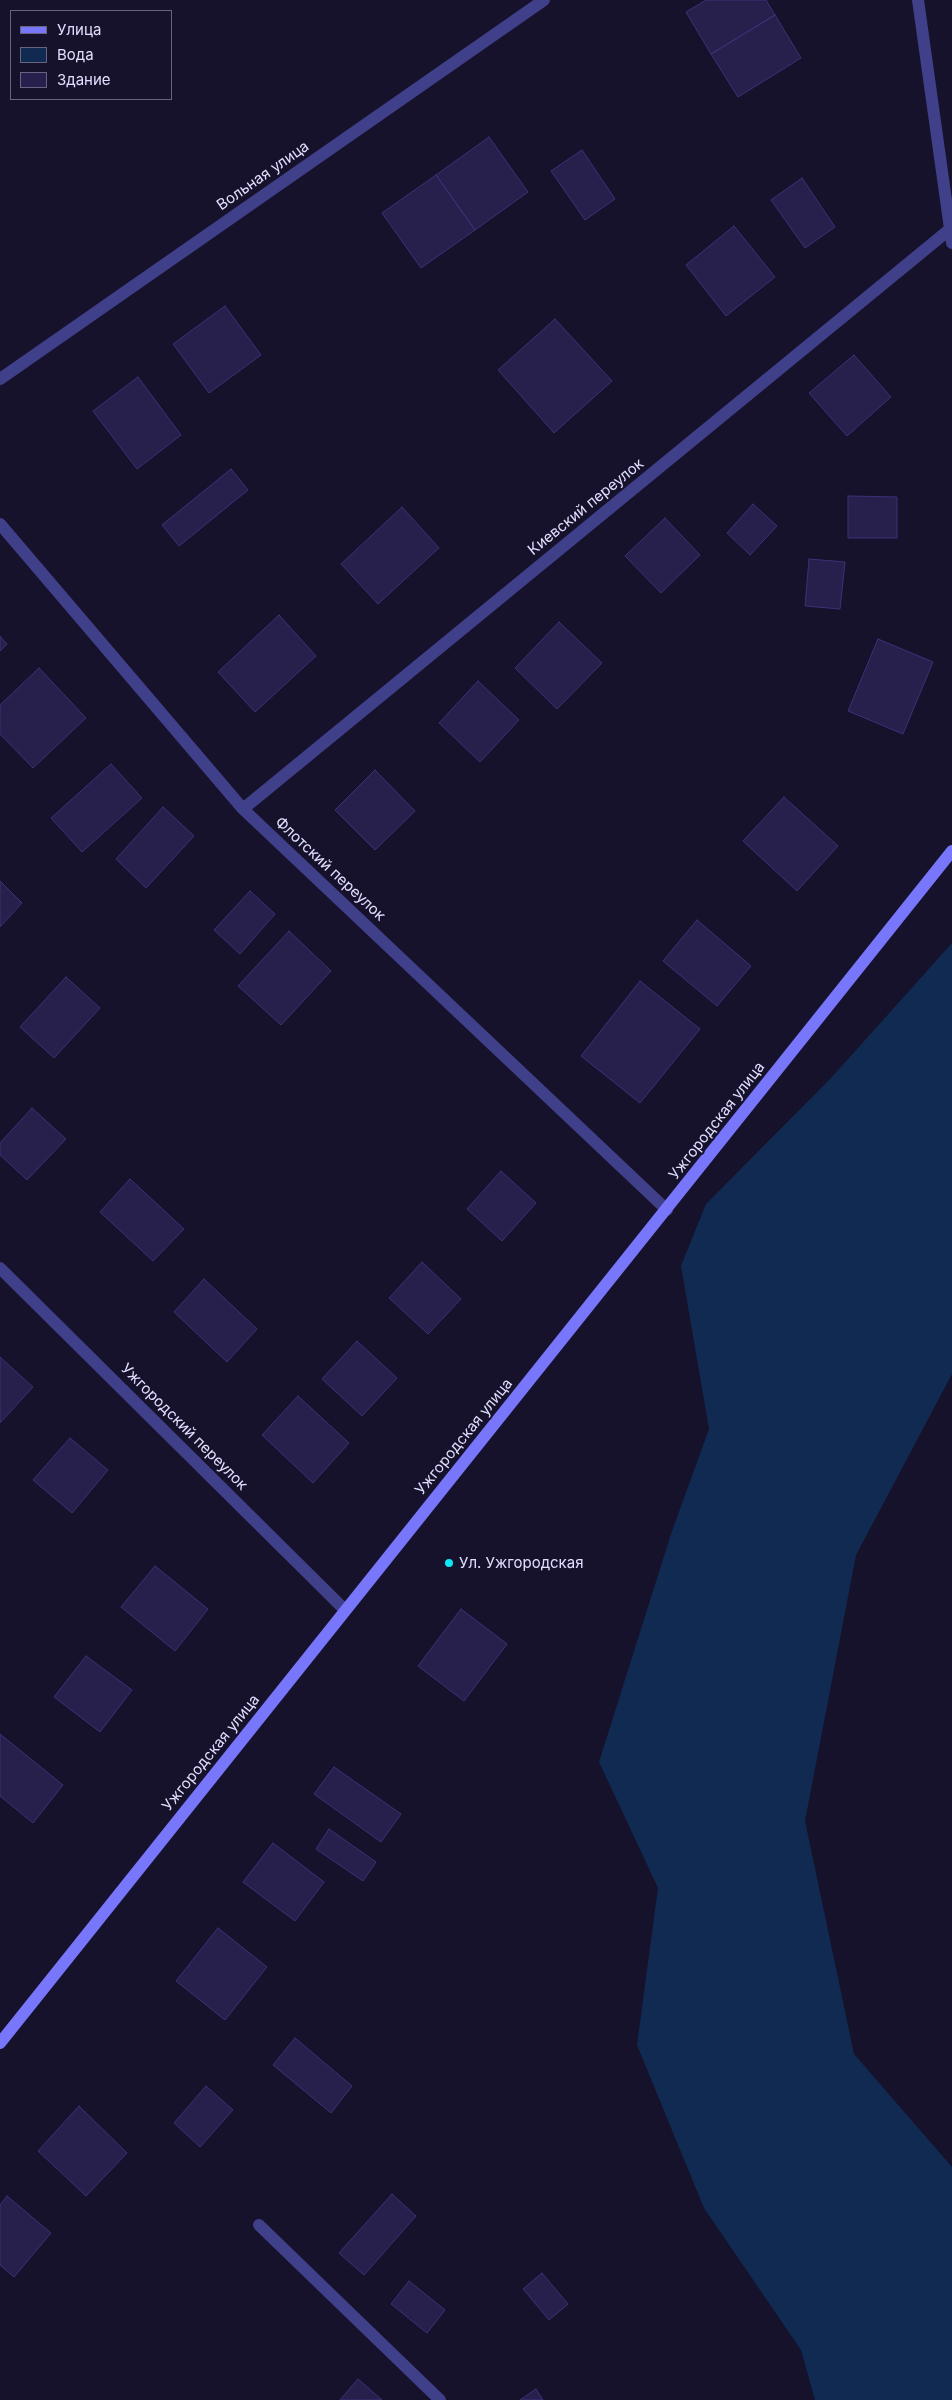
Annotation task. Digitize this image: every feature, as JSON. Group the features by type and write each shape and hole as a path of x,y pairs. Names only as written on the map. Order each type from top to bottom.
{"street":[{"name":"Вольная улица","path":"0,379 544,0"},
{"path":"918,0 951,236"},
{"name":"Киевский переулок","path":"243,809 951,236"},
{"name":"Флотский переулок","path":"0,524 243,809 667,1210"},
{"name":"Ужгородская улица","path":"0,2043 952,851"},
{"name":"Ужгородский переулок","path":"0,1268 346,1610"},
{"path":"260,2225 440,2400"}],"water":[{"path":"952,943 952,1374 856,1555 805,1821 854,2054 952,2167 952,2400 815,2400 801,2350 704,2208 637,2045 658,1888 599,1762 671,1534 709,1429 681,1266 706,1204 832,1077"}],"building":[{"path":"706,0 766,0 775,15 711,54 686,12"},
{"path":"775,15 801,58 738,97 711,54"},
{"path":"489,137 528,192 475,230 436,175"},
{"path":"582,150 615,199 585,220 551,171"},
{"path":"436,175 475,230 421,268 382,213"},
{"path":"802,178 835,227 805,248 771,200"},
{"path":"734,226 775,277 726,316 686,265"},
{"path":"225,306 261,355 209,393 173,344"},
{"path":"555,319 612,381 554,433 498,370"},
{"path":"854,355 891,397 847,436 809,393"},
{"path":"138,377 181,435 137,469 93,411"},
{"path":"231,469 248,490 179,546 162,525"},
{"path":"848,496 897,497 897,538 848,538"},
{"path":"753,504 777,526 750,555 727,533"},
{"path":"402,507 439,548 378,604 341,564"},
{"path":"665,518 700,555 661,593 625,556"},
{"path":"809,559 845,562 840,609 805,606"},
{"path":"279,615 316,656 255,712 218,672"},
{"path":"559,622 602,663 557,709 515,668"},
{"path":"0,636 7,644 0,651"},
{"path":"878,639 933,662 903,734 848,711"},
{"path":"39,668 86,718 33,768 0,734 0,705"},
{"path":"478,681 519,720 480,762 439,723"},
{"path":"111,764 142,798 82,852 51,818"},
{"path":"375,770 415,811 375,850 335,810"},
{"path":"784,797 838,846 797,891 743,841"},
{"path":"163,807 194,836 146,888 116,859"},
{"path":"0,881 22,903 0,927"},
{"path":"250,891 275,914 240,954 214,930"},
{"path":"697,920 751,966 717,1006 663,961"},
{"path":"289,931 331,971 281,1025 238,986"},
{"path":"66,977 100,1008 54,1058 20,1027"},
{"path":"640,981 700,1029 640,1103 581,1056"},
{"path":"32,1108 66,1139 27,1180 0,1155 0,1143"},
{"path":"501,1171 536,1203 502,1241 467,1209"},
{"path":"130,1179 184,1229 153,1261 100,1212"},
{"path":"422,1262 461,1299 428,1334 389,1298"},
{"path":"204,1279 257,1329 227,1362 174,1312"},
{"path":"357,1341 397,1378 362,1416 322,1379"},
{"path":"0,1357 33,1387 0,1423"},
{"path":"298,1396 349,1443 313,1483 262,1435"},
{"path":"70,1438 108,1470 72,1513 33,1480"},
{"path":"155,1566 208,1609 175,1651 121,1607"},
{"path":"461,1609 507,1644 464,1701 418,1666"},
{"path":"86,1656 132,1690 100,1732 54,1697"},
{"path":"0,1734 63,1785 33,1823 0,1796"},
{"path":"334,1767 401,1814 381,1842 314,1794"},
{"path":"329,1829 376,1862 363,1881 316,1849"},
{"path":"273,1843 324,1882 295,1921 243,1882"},
{"path":"218,1928 267,1967 225,2020 176,1981"},
{"path":"295,2038 352,2086 331,2113 273,2065"},
{"path":"206,2086 233,2110 200,2147 174,2123"},
{"path":"79,2106 127,2153 86,2196 38,2151"},
{"path":"392,2194 416,2216 364,2275 339,2253"},
{"path":"7,2196 51,2233 14,2277 0,2265 0,2205"},
{"path":"542,2273 568,2304 549,2320 523,2289"},
{"path":"409,2281 445,2310 427,2333 391,2304"},
{"path":"358,2379 382,2400 340,2400"},
{"path":"536,2389 543,2400 520,2400"}],"place":[{"name":"Ул. Ужгородская","path":"449,1563"}]}
